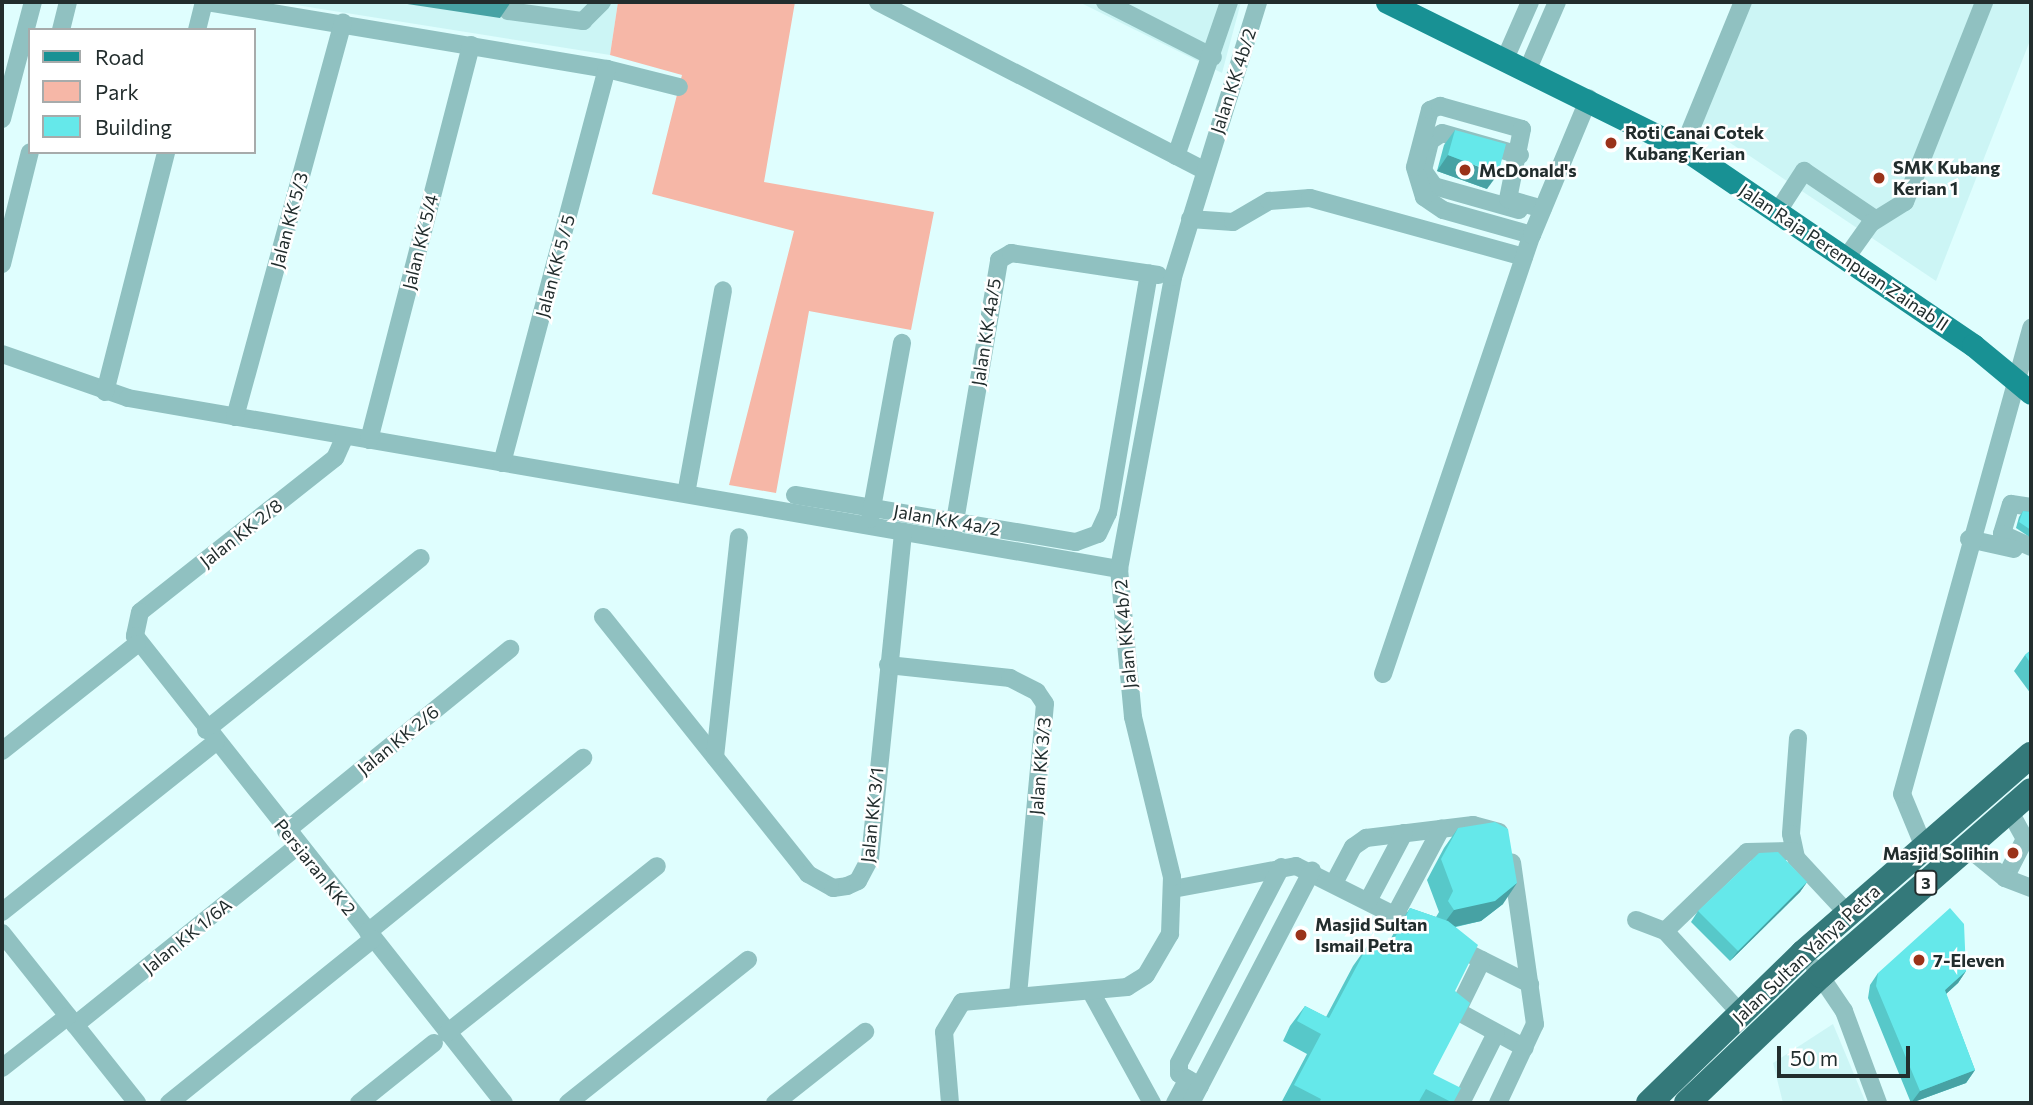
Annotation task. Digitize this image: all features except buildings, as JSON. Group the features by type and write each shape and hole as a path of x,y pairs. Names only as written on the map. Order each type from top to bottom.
{"highway":[{"name":"Jalan Sultan Yahya Petra","path":"1649,1103 1804,953 2031,755"},
{"name":"Jalan Sultan Yahya Petra","path":"1687,1103 1821,975 2031,791"}],"main road":[{"name":"Jalan Raja Perempuan Zainab II","path":"1387,2 1588,98 1684,148 1846,258 2023,386"}],"street":[{"path":"2,119 8,68 33,2"},
{"path":"62,28 68,2"},
{"path":"198,28 206,2 343,22 607,69 679,87"},
{"path":"508,11 583,21 602,2"},
{"path":"878,2 1205,171"},
{"path":"1105,2 1213,57"},
{"name":"Jalan KK 4b/2","path":"1176,156 1213,57 1229,2"},
{"name":"Jalan KK 4b/2","path":"950,1103 943,1048 950,1014 978,996 1091,992 1127,987 1146,975 1170,934 1173,889 1133,717 1120,563 1173,277 1258,2"},
{"path":"1505,58 1530,2"},
{"path":"1528,69 1557,2"},
{"path":"1684,148 1743,2"},
{"path":"1846,258 1875,219 1905,202 1984,2"},
{"name":"Jalan KK 5/3","path":"235,417 343,22"},
{"name":"Jalan KK 5/4","path":"369,440 471,45"},
{"name":"Jalan KK 5 / 5","path":"502,463 607,69"},
{"path":"1383,674 1524,257 1588,98"},
{"path":"1505,212 1524,133 1519,126 1440,106 1430,110 1415,167 1419,188 1443,210 1505,212 1537,221"},
{"path":"1520,155 1438,134 1428,144 1424,178 1505,212 1537,221"},
{"path":"2,264 30,154"},
{"path":"105,392 165,154"},
{"path":"1778,211 1804,171 1875,219"},
{"path":"1189,219 1233,222 1276,199 1310,198 1524,257"},
{"name":"Jalan KK 4a/5","path":"952,540 1002,256 1173,277"},
{"path":"1120,563 1098,534 1108,513 1149,273"},
{"path":"686,494 723,290"},
{"path":"1924,847 1902,794 1969,539 2023,386 2031,328"},
{"path":"869,526 902,344"},
{"path":"2,354 105,392 235,417 903,532 1120,563"},
{"name":"Jalan KK 2/8","path":"2,751 136,636 140,612 335,458 345,436"},
{"name":"Jalan KK 4a/2","path":"795,495 1076,541 1098,534"},
{"path":"2031,507 2011,504 2002,534 2031,549"},
{"name":"Jalan KK 3/1","path":"603,617 808,874 833,888 858,881 870,858 903,532"},
{"path":"715,757 739,537"},
{"path":"1969,539 2031,549"},
{"path":"2,912 421,558"},
{"name":"Persiaran KK 2","path":"136,636 211,736 370,936 441,1038 504,1103"},
{"name":"Jalan KK 2/6","path":"286,831 510,649"},
{"name":"Jalan KK 3/3","path":"888,665 1010,678 1037,692 1045,704 1018,995"},
{"path":"1798,738 1794,851 1848,914"},
{"path":"169,1103 583,758"},
{"path":"2005,878 2025,839 2009,810"},
{"path":"1334,883 1358,841 1404,833 1486,825 1507,841 1535,1024 1498,1103"},
{"path":"1395,915 1441,829"},
{"path":"1368,901 1404,833"},
{"name":"Jalan KK 1/6A","path":"2,1068 71,1021 298,846"},
{"path":"1967,847 2005,878 2031,888"},
{"path":"1665,931 1747,852 1794,851"},
{"path":"359,1103 657,866"},
{"path":"1173,889 1281,867 1312,871 1428,932"},
{"path":"1194,1083 1179,1074 1179,1063 1281,867"},
{"path":"1175,1103 1194,1083 1312,871"},
{"path":"1636,920 1665,931 1741,1014"},
{"path":"2,933 136,1103"},
{"path":"1454,945 1530,984"},
{"path":"1804,953 1843,1011 1878,1103"},
{"path":"568,1103 748,960"},
{"path":"1482,960 1457,1011 1525,1048"},
{"path":"1091,992 1152,1103"},
{"path":"775,1103 865,1032"},
{"path":"1461,1103 1496,1033"},
{"path":"1191,1103 1194,1083"}],"shaded area":[{"path":"277,2 618,2 610,55"},
{"path":"1079,2 1241,2 1222,73"},
{"name":"SMK Kubang Kerian 1","path":"1749,2 2031,2 2031,38 1936,281 1699,122"},
{"path":"1833,1024 1866,1103 1783,1103 1773,1063"}],"green space":[{"path":"618,2 795,2 764,182 934,212 911,330 809,311 776,493 729,485 794,231 652,194 682,75 610,55"}],"place":[{"name":"Roti Canai Cotek Kubang Kerian","path":"1611,143"},
{"name":"McDonald's","path":"1465,170"},
{"name":"SMK Kubang Kerian 1","path":"1879,178"},
{"name":"Masjid Solihin","path":"2013,853"},
{"name":"Masjid Sultan Ismail Petra","path":"1301,935"},
{"name":"7-Eleven","path":"1919,960"}]}
